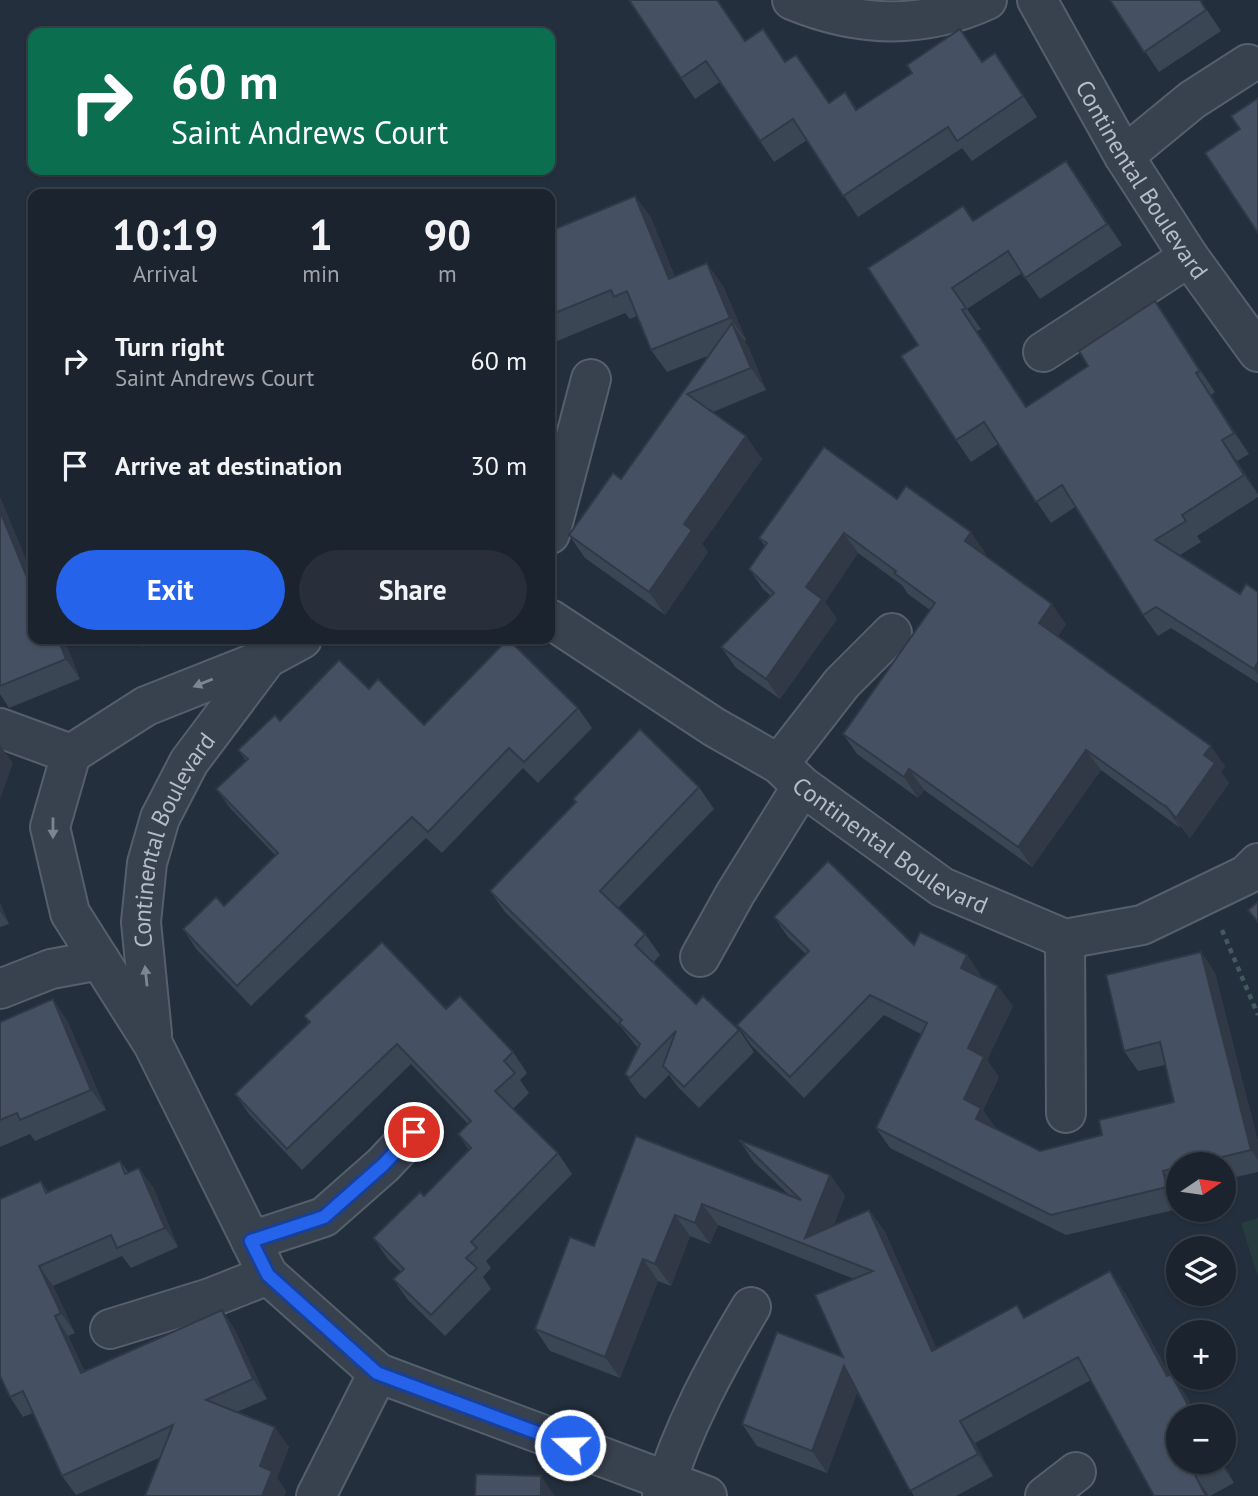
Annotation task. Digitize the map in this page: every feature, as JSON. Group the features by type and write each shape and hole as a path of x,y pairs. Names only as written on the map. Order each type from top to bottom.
{"street":[{"path":"792,0 823,13 871,22 920,20 967,9 987,0"},
{"name":"Continental Boulevard","path":"1037,0 1124,156 1189,257 1258,352"},
{"path":"1124,156 1192,100 1248,64"},
{"path":"1043,352 1189,257"},
{"path":"555,515 591,379"},
{"name":"Continental Boulevard","path":"555,622 790,775 942,887 1065,939"},
{"path":"700,957 735,894 790,775 842,683 892,633"},
{"name":"Continental Boulevard","path":"292,644 267,658 146,706 71,754 50,827 70,913 153,1044 268,1275 377,1373 664,1488 707,1496"},
{"name":"Continental Boulevard","path":"153,1044 141,922 147,863 159,818 189,762 267,658"},
{"path":"0,728 71,754"},
{"path":"1066,1113 1065,939 1142,925 1246,875 1258,863"},
{"path":"0,989 51,969 100,960"},
{"path":"251,1241 324,1217 383,1165 414,1132"},
{"path":"110,1329 210,1298 268,1275"},
{"path":"664,1488 690,1419 713,1372 751,1307"},
{"path":"316,1496 377,1373"},
{"path":"1045,1496 1076,1472"}],"path":[{"path":"1206,894 1258,1015"}],"green space":[{"path":"1258,1218 1258,1277 1241,1223"}],"building":[{"path":"629,0 717,0 745,41 763,29 785,62 796,55 829,103 845,92 856,110 912,73 907,65 960,29 982,62 995,53 1023,96 957,141 948,127 843,196 793,119 760,141 706,61 681,78"},
{"path":"1110,0 1200,0 1206,10 1144,52"},
{"path":"1258,98 1258,233 1205,153 1240,129 1231,116"},
{"path":"1066,161 1107,224 1025,278 1008,251 952,288 966,308 962,310 1026,407 1088,366 1079,351 1155,301 1200,371 1196,373 1234,433 1222,440 1244,475 1182,515 1186,521 1155,540 1240,594 1246,584 1258,592 1258,662 1254,669 1156,607 1143,615 1062,485 1036,502 984,422 956,440 901,356 918,345 868,268 963,206 973,221"},
{"path":"635,196 669,279 707,263 730,318 651,350 627,291 614,297 611,290 555,313 555,229"},
{"path":"732,323 751,368 687,394 746,436 684,524 692,530 649,592 569,535 613,473 621,479"},
{"path":"824,447 897,499 906,486 971,532 965,541 1052,604 1039,623 1211,746 1204,755 1215,763 1176,818 1165,805 1166,807 1086,750 1018,847 909,769 904,777 843,734 935,603 844,533 806,587 822,599 766,679 721,647 774,593 749,569 767,543 759,538"},
{"path":"0,511 26,575 28,574 28,644 60,644 66,659 0,686"},
{"path":"503,644 513,644 578,708 524,762 509,748 428,832 412,817 237,986 183,929 216,897 224,906 278,853 216,789 248,759 238,750 275,715 280,721 339,660 369,689 378,679 424,725"},
{"path":"640,729 699,787 600,891 645,934 635,945 696,1004 703,996 739,1030 684,1087 663,1066 676,1031 630,1078 625,1074 640,1044 619,1023 622,1020 490,891 576,802 573,799"},
{"path":"828,861 914,945 920,932 967,955 961,968 998,986 968,1048 984,1057 964,1099 981,1108 976,1119 1040,1151 1102,1135 1099,1120 1174,1102 1160,1042 1124,1051 1106,975 1201,952 1251,1150 1236,1154 1166,1152 1166,1170 1163,1171 1166,1187 1051,1215 876,1128 927,1023 870,995 790,1077 737,1025 809,951 774,917"},
{"path":"1258,902 1258,922 1248,910"},
{"path":"382,942 446,1009 460,996 513,1052 504,1061 515,1073 495,1091 558,1153 471,1242 477,1248 466,1258 477,1268 431,1315 393,1279 404,1269 373,1238 420,1192 424,1196 471,1148 458,1134 471,1121 397,1044 287,1149 235,1094 310,1022 304,1016"},
{"path":"53,999 91,1090 20,1120 17,1113 0,1120 0,1022"},
{"path":"636,1136 801,1200 739,1140 830,1175 805,1238 869,1210 932,1351 1017,1305 1024,1318 1110,1271 1166,1374 1166,1390 1180,1390 1187,1404 1166,1404 1166,1474 1197,1474 1206,1496 1154,1496 1078,1357 960,1421 978,1454 910,1491 844,1366 812,1451 742,1424 777,1332 843,1357 815,1295 873,1271 702,1204 695,1223 675,1215 655,1264 643,1259 605,1357 535,1329 570,1237 594,1246"},
{"path":"120,1161 125,1174 139,1168 165,1228 117,1248 111,1235 39,1266 61,1313 55,1316 81,1373 222,1310 253,1379 206,1400 275,1427 260,1466 272,1471 262,1496 145,1496 173,1425 62,1476 23,1391 10,1397 0,1376 0,1199 41,1181 46,1193"},
{"path":"476,1474 541,1476 541,1496 475,1496"}],"route":[{"path":"414,1132 383,1165 324,1217 251,1241 268,1275 377,1373 570,1445"}]}
